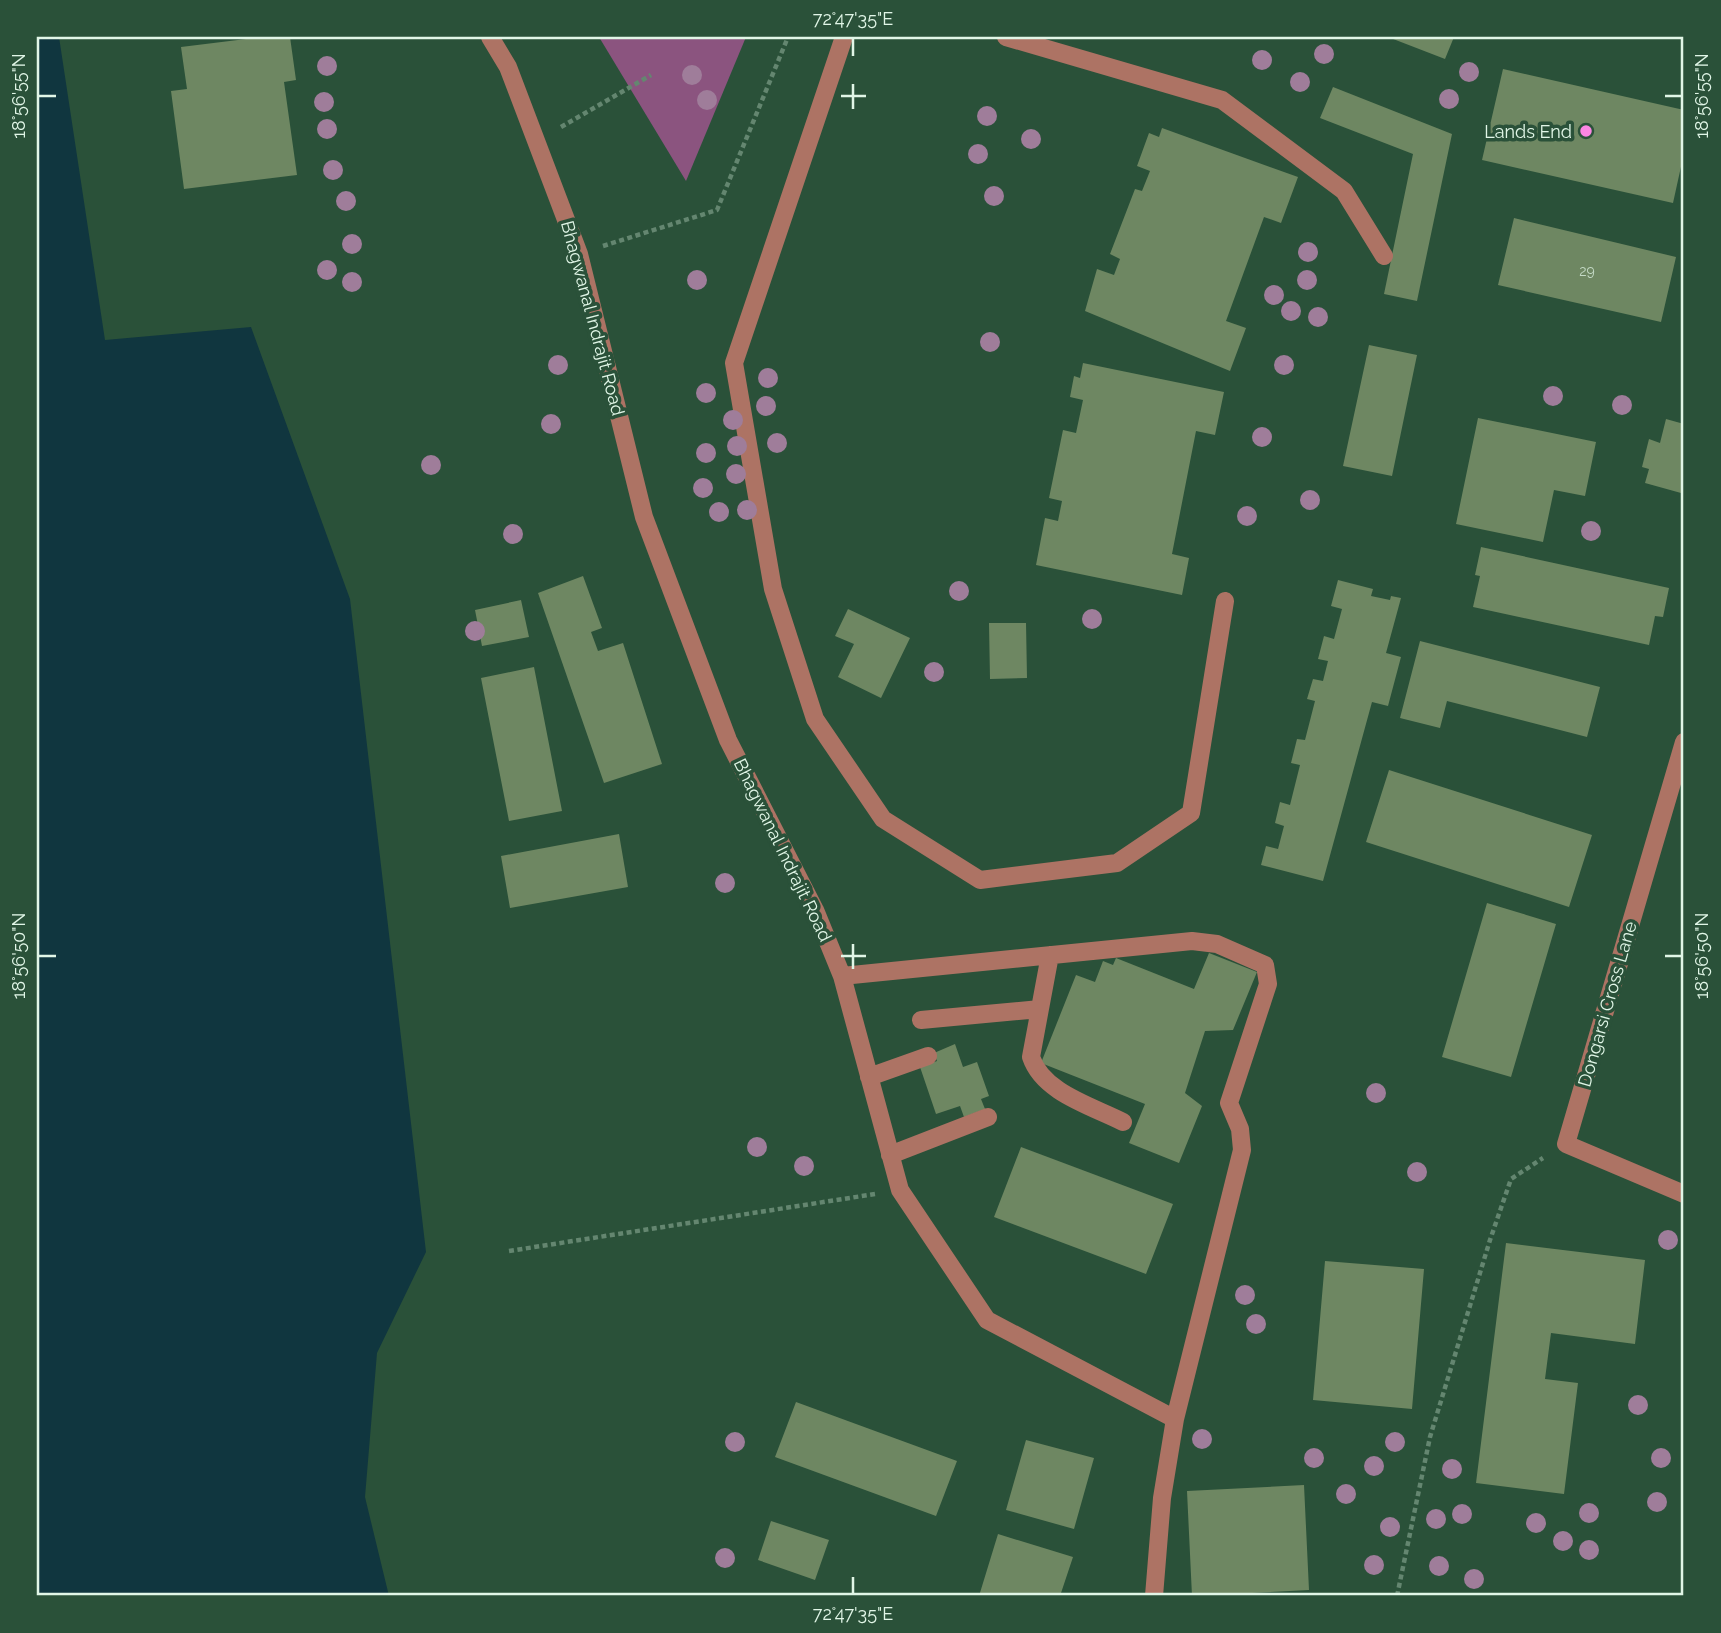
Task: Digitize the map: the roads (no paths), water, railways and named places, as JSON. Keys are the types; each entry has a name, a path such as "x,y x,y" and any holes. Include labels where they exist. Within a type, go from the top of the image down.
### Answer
{"street":[{"name":"Bhagwanal Indrajit Road","path":"490,37 508,67 538,140 579,254 644,517 728,740 815,910 842,976 900,1190 987,1320 1175,1419"},
{"path":"844,37 734,363 773,589 815,719 883,819 980,880 1117,863 1191,813 1225,601"},
{"path":"1006,37 1222,100 1344,191 1384,256"},
{"name":"Dongarsi Cross Lane","path":"1684,742 1566,1144 1684,1194"},
{"path":"842,976 1205,942 1258,960 1265,965 1268,984 1229,1103 1240,1129 1242,1150 1175,1419 1162,1498 1154,1596"},
{"path":"1050,955 1031,1058 1036,1072 1046,1083 1123,1122"},
{"path":"921,1020 1040,1009"},
{"path":"869,1077 928,1056"},
{"path":"890,1155 988,1117"}],"water":[{"path":"37,37 59,37 105,340 251,327 350,599 426,1252 377,1353 365,1497 389,1596 37,1596"}],"place":[{"name":"Lands End","path":"1586,131"}]}
